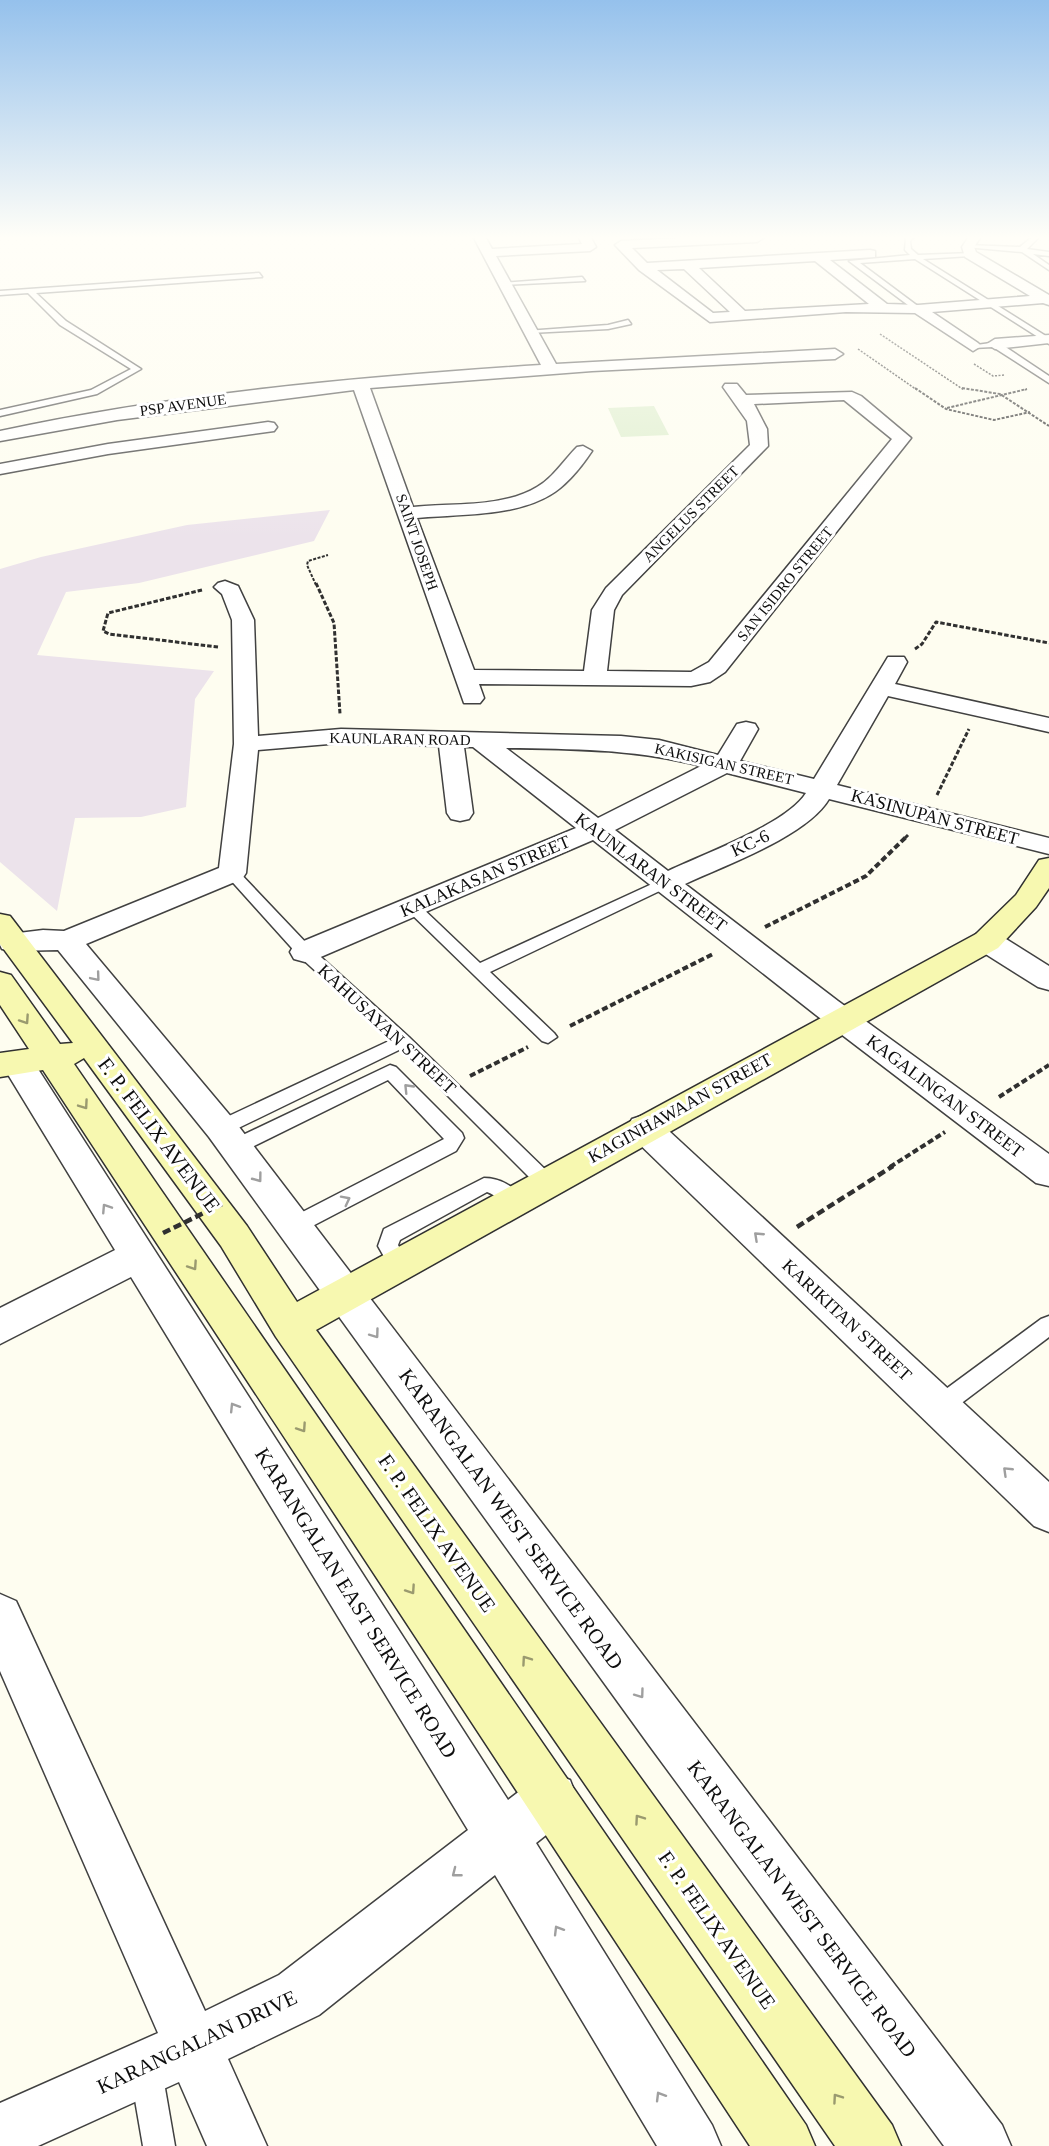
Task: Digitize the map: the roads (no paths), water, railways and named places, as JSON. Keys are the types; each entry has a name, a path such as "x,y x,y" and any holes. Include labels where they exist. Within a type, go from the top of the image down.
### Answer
{"main road":[{"name":"KAGINHAWAAN STREET","path":"290,1325 398,1263 987,941 1026,901 1049,866"},
{"name":"F. P. FELIX AVENUE","path":"7,932 234,1236 290,1325 871,2146"},
{"path":"0,982 22,1062 552,1798 785,2146"},
{"path":"22,1062 96,1050"}],"street":[{"path":"534,338 550,370"},
{"path":"961,338 973,346"},
{"path":"995,344 1048,340"},
{"name":"PSP AVENUE","path":"0,436 90,418 268,393 550,370 835,354"},
{"name":"ANGELUS STREET","path":"595,678 603,610 613,592 759,446 761,435 757,423 742,400 709,360"},
{"name":"SAINT JOSEPH","path":"360,384 465,677 476,720"},
{"name":"SAN ISIDRO STREET","path":"465,677 691,679 702,677 717,667 902,438 855,399 846,395 742,400"},
{"path":"0,469 108,449 268,427"},
{"path":"407,513 510,502 535,496 547,489 583,452"},
{"path":"7,932 67,941 232,873 246,744 246,651 243,620 231,590 225,587"},
{"path":"821,787 883,688 896,662"},
{"path":"883,688 1049,724"},
{"name":"KAUNLARAN ROAD","path":"246,744 341,736 451,740 476,720"},
{"name":"KAKISIGAN STREET","path":"476,720 659,748 821,787"},
{"name":"KAUNLARAN STREET","path":"476,720 504,757 594,830 842,1019"},
{"path":"726,763 747,729"},
{"path":"451,740 460,813"},
{"name":"KALAKASAN STREET","path":"305,952 594,830 726,763"},
{"name":"KASINUPAN STREET","path":"821,787 1049,846"},
{"name":"KC-6","path":"665,883 783,827 810,808 821,787"},
{"name":"KARANGALAN WEST SERVICE ROAD","path":"67,941 228,1138 659,1719 981,2146"},
{"path":"987,941 1049,980"},
{"name":"KAGALINGAN STREET","path":"842,1019 1049,1173"},
{"name":"KARANGALAN EAST SERVICE ROAD","path":"22,1062 150,1245 502,1837 691,2146"},
{"name":"KARIKITAN STREET","path":"644,1128 1049,1511"},
{"path":"0,1327 150,1245"},
{"path":"0,1617 169,2057 237,2146"},
{"name":"KARANGALAN DRIVE","path":"0,2133 169,2057 299,1995 552,1798"}],"lane":[{"path":"0,413 94,392 137,369 87,338"},
{"path":"973,346 995,344 1049,380"},
{"name":"KAHUSAYAN STREET","path":"232,873 305,952 403,1041 546,1182"},
{"path":"478,970 665,883"},
{"path":"412,907 548,1037"},
{"path":"228,1138 403,1041"},
{"path":"228,1138 390,1071 455,1138 450,1146 294,1226"},
{"path":"939,1407 1049,1325"},
{"path":"159,2146 169,2057"}]}
